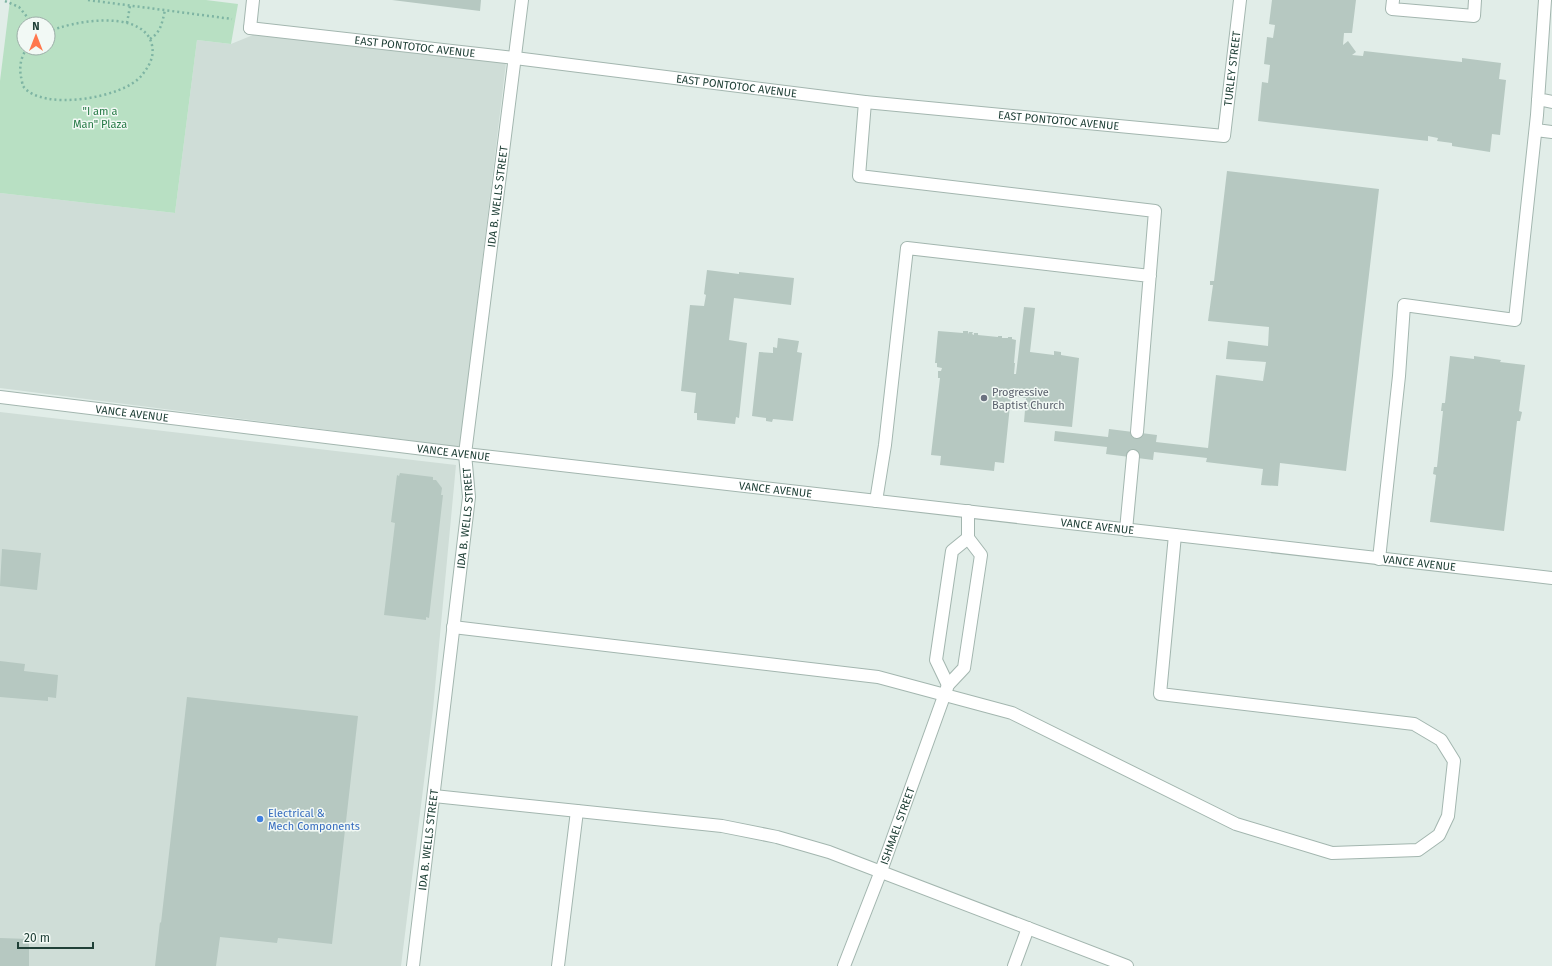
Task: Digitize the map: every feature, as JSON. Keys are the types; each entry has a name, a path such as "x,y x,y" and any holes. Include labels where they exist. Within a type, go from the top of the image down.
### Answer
{"street":[{"name":"EAST PONTOTOC AVENUE","path":"253,0 250,28 515,58 865,102 1224,136"},
{"name":"IDA B. WELLS STREET","path":"413,966 469,497 465,454 522,0"},
{"name":"TURLEY STREET","path":"1224,136 1240,0"},
{"path":"1393,0 1392,9 1474,16 1475,0"},
{"path":"1379,559 1398,384 1404,305 1515,320 1536,130 1545,0"},
{"path":"1538,99 1552,102"},
{"path":"865,102 859,176 1155,211 1137,432"},
{"path":"1536,130 1552,132"},
{"path":"876,501 885,445 907,248 1150,276"},
{"name":"VANCE AVENUE","path":"0,397 465,454 1552,578"},
{"path":"1126,530 1133,456"},
{"path":"946,689 936,660 952,551 968,538 968,512"},
{"path":"453,627 878,677 946,689 1012,713 1236,824 1332,853 1418,850 1439,835 1448,816 1454,762 1441,740 1414,724 1160,694 1175,535"},
{"name":"ISHMAEL STREET","path":"844,966 881,871 946,689 964,668 981,555 968,538"},
{"path":"434,796 722,826 777,837 829,852 881,871 1127,966"},
{"path":"558,966 577,811"},
{"path":"1014,966 1028,928"}],"path":[{"path":"88,0 235,19"},
{"path":"5,1 19,7 26,16"},
{"path":"127,23 130,6"},
{"path":"150,39 156,35 161,28 165,10"},
{"path":"22,56 20,71 23,86 36,96 70,100 108,94 129,85 140,78 148,68 153,55 153,46 147,34 139,28 127,23 98,20 73,23 56,29"}],"shaded area":[{"path":"253,35 506,63 460,447 0,388 0,193 175,213 197,40 231,44"},
{"path":"0,412 456,465 433,709 401,966 0,966"}],"green space":[{"name":"\"I am a Man\" Plaza","path":"10,0 206,0 238,4 231,44 197,40 175,213 0,193 0,81"}],"building":[{"path":"392,0 481,0 480,11"},
{"path":"1272,0 1356,0 1352,33 1344,33 1343,45 1348,41 1356,52 1352,55 1363,56 1364,51 1462,62 1462,58 1501,63 1499,79 1506,80 1500,135 1492,134 1490,152 1452,146 1452,143 1437,141 1438,138 1428,136 1428,141 1258,121 1262,82 1268,83 1270,65 1264,64 1267,37 1273,38 1275,25 1269,24"},
{"path":"1227,171 1379,189 1346,471 1280,463 1278,486 1261,485 1263,469 1206,462 1207,458 1154,452 1153,460 1106,454 1107,447 1054,441 1055,431 1108,437 1109,429 1157,435 1156,442 1208,448 1216,375 1263,381 1266,362 1226,359 1228,341 1268,346 1269,327 1208,321 1213,285 1210,285 1210,281 1214,281"},
{"path":"707,270 794,278 791,305 734,298 729,340 747,343 739,418 736,417 735,424 697,420 697,413 694,413 696,393 681,391 690,305 704,306"},
{"path":"1024,307 1035,308 1030,352 1054,355 1054,351 1061,352 1061,355 1079,358 1072,427 1024,422 1026,398 1011,396 1004,463 995,462 994,471 940,465 941,456 931,455 940,378 938,378 938,371 941,371 942,368 937,367 937,363 935,363 938,331 963,333 963,331 968,331 968,334 969,332 973,332 972,334 974,335 974,333 978,333 978,335 1002,336 1002,338 1012,337 1012,339 1016,340 1014,374 1016,374"},
{"path":"778,338 799,341 797,352 802,353 793,421 773,419 772,422 766,421 766,418 752,416 759,352 773,353 773,347 777,348"},
{"path":"1450,356 1474,359 1474,356 1501,360 1500,362 1525,365 1519,411 1522,412 1520,421 1517,421 1504,531 1430,522 1436,475 1433,474 1434,467 1437,467 1443,411 1441,411 1442,403 1445,403"},
{"path":"400,473 433,477 433,480 436,480 442,488 441,495 443,495 429,618 426,617 426,620 384,615 395,523 391,522 397,475 399,476"},
{"path":"2,549 41,553 37,590 0,586"},
{"path":"0,661 25,664 24,671 58,675 56,698 48,697 48,701 0,697"},
{"name":"Electrical & Mech Components","path":"187,697 358,716 332,944 278,938 277,943 220,937 216,966 155,966"},
{"path":"0,938 29,939 29,966 0,966"}],"place":[{"name":"Progressive Baptist Church","path":"984,398"},
{"name":"Electrical & Mech Components","path":"260,819"}]}
